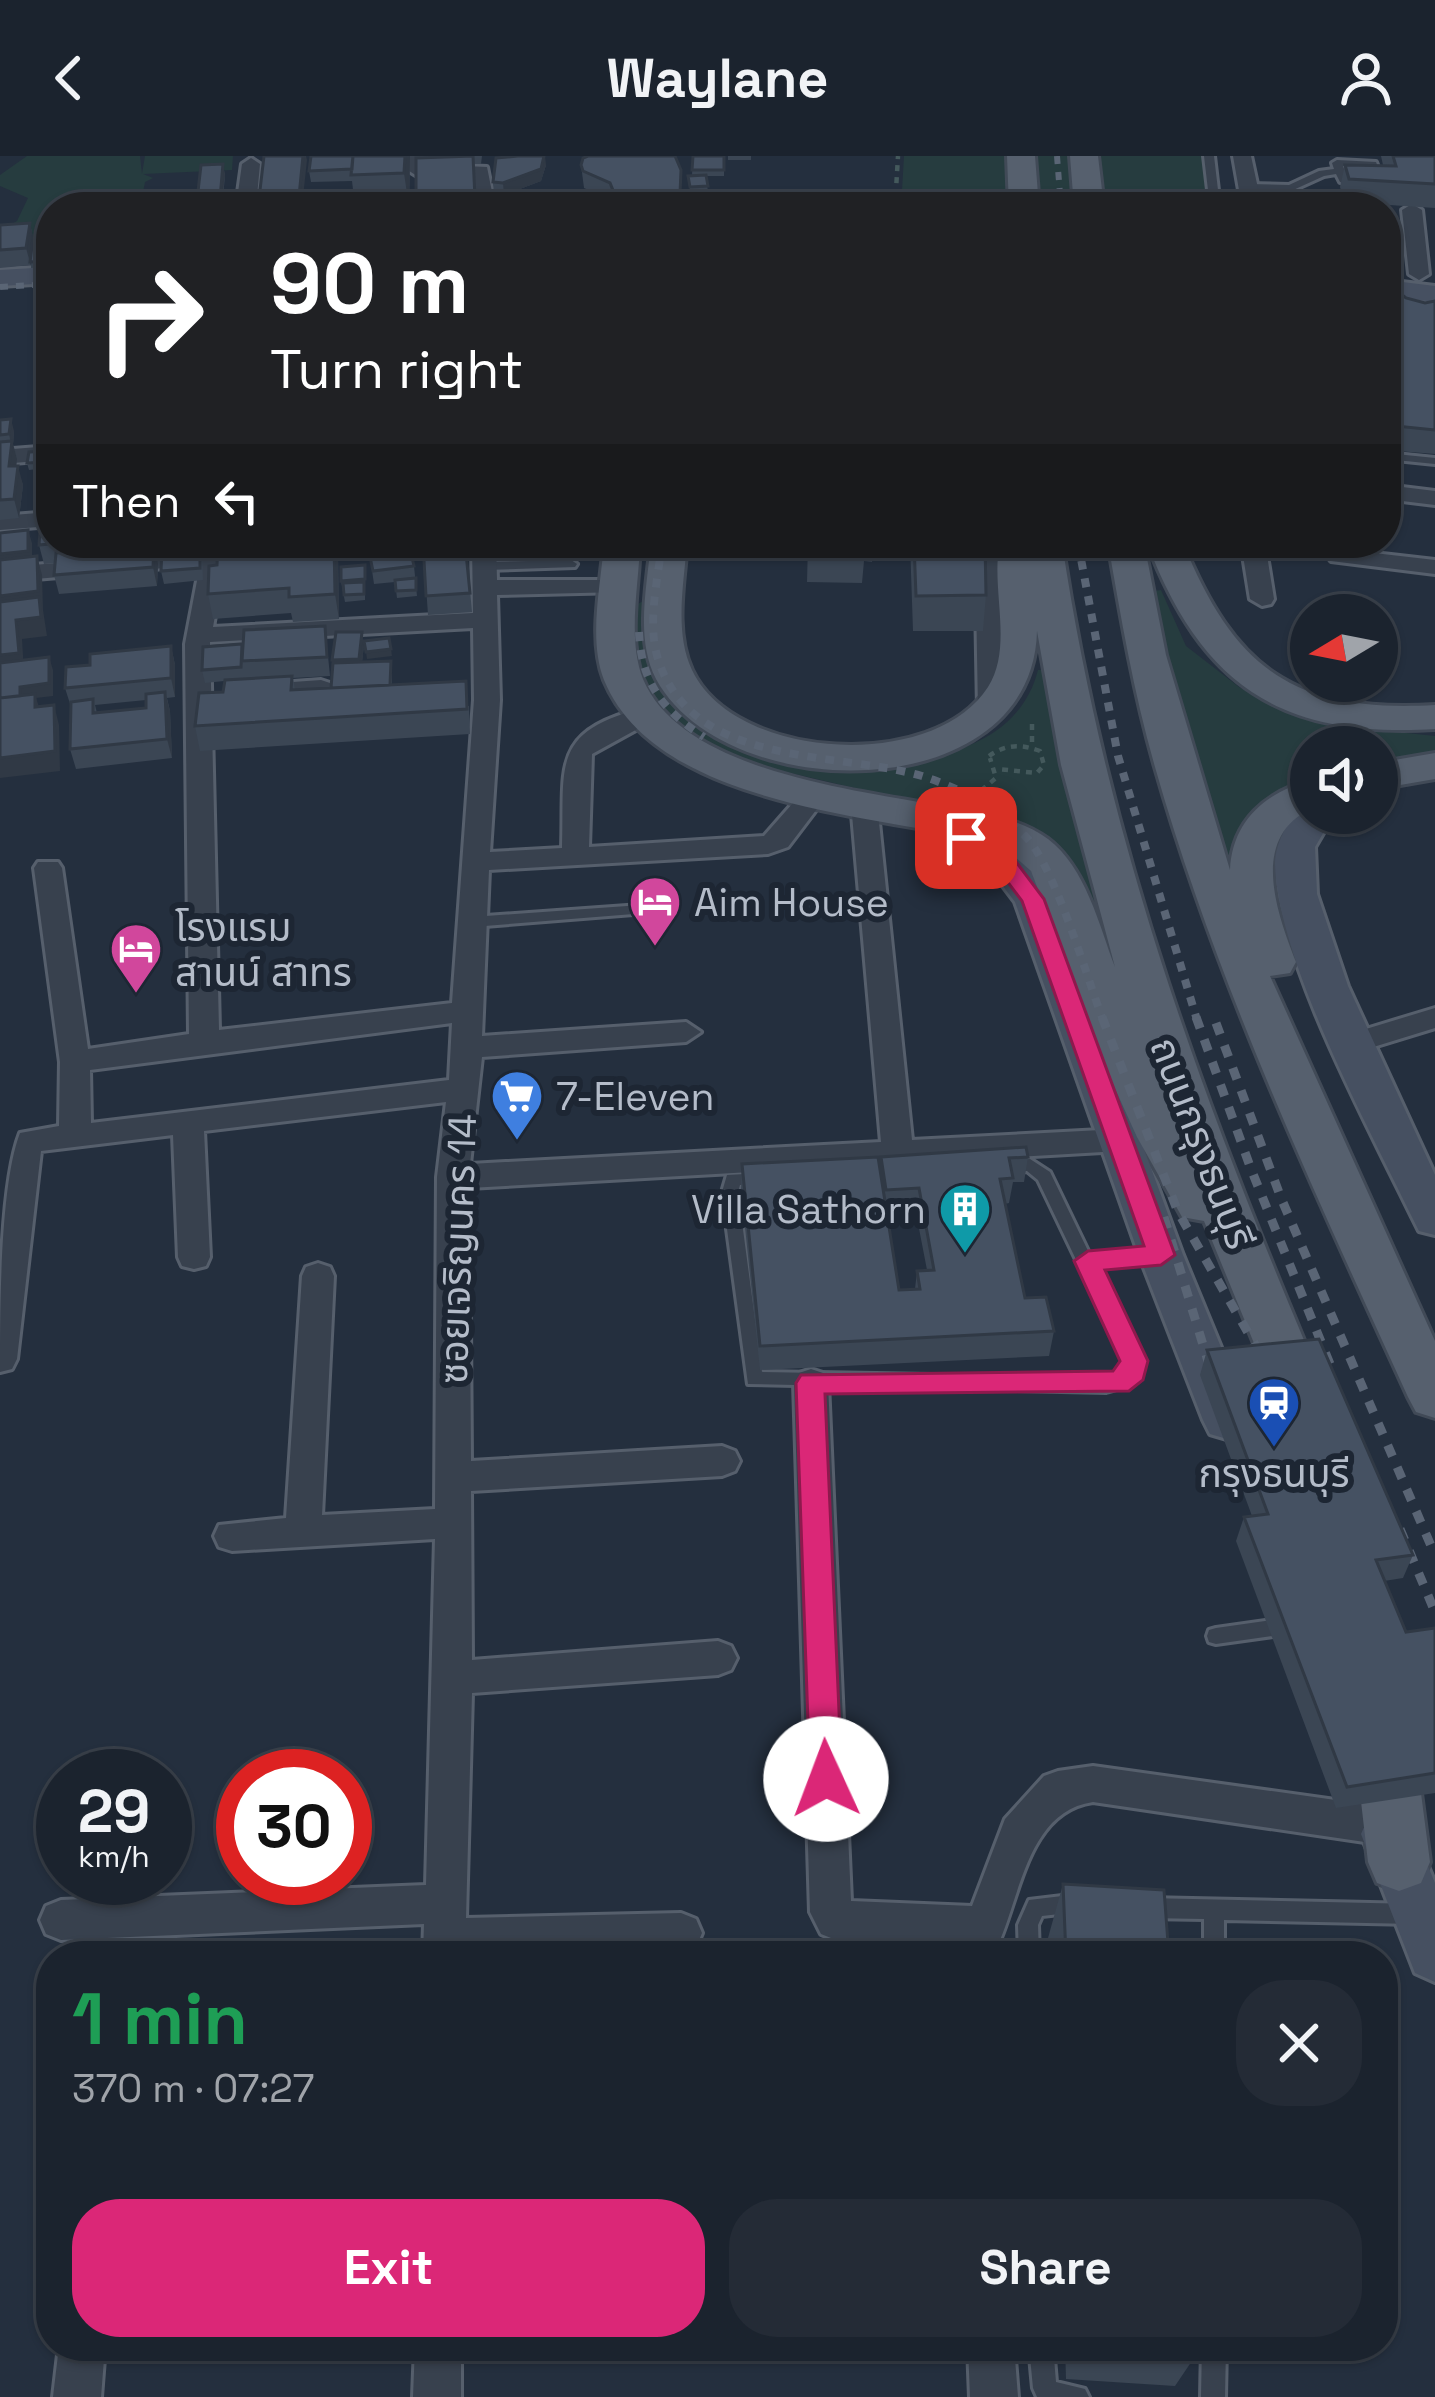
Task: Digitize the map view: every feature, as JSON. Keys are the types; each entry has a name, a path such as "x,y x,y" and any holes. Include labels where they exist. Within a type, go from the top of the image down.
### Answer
{"main road":[{"path":"1021,156 1023,192"},
{"path":"1084,156 1088,192"},
{"path":"0,278 36,276"},
{"path":"0,296 36,295"},
{"path":"622,558 622,676 643,716 685,748 720,765 816,793 945,813 1020,841 1058,878 1161,1137 1269,1321"},
{"path":"668,558 666,636 676,678 716,719 762,741 824,757 890,756 982,727 1007,690 1015,666 1016,558"},
{"name":"ถนนกรุงธนบุรี","path":"1046,558 1054,631 1104,857 1155,1017 1269,1321 1323,1449"},
{"path":"1128,558 1140,633 1194,833 1333,1178 1435,1397"},
{"path":"1171,558 1215,643 1234,664 1273,688 1364,716 1435,717"},
{"path":"621,585 666,584"},
{"path":"1398,775 1429,768"},
{"path":"1290,802 1261,823 1252,845 1257,905 1283,985 1435,1363"},
{"name":"ถนนกรุงธนบุรี","path":"945,813 1006,864 1033,899 1161,1255 1248,1471"},
{"path":"1303,834 1293,864 1297,894 1354,1043 1425,1177 1435,1219"},
{"path":"1357,1666 1410,1889"}],"street":[{"path":"414,156 412,167 417,170 480,171 483,192"},
{"path":"1242,156 1249,192"},
{"path":"248,192 252,160"},
{"path":"1412,210 1430,281"},
{"path":"0,457 36,454"},
{"path":"1401,494 1435,498"},
{"path":"0,523 36,520"},
{"path":"0,575 90,558"},
{"path":"204,1042 196,697 199,635 218,558"},
{"path":"982,727 987,558"},
{"path":"1255,558 1262,598"},
{"path":"1356,558 1435,567"},
{"path":"199,635 484,591 621,585"},
{"path":"342,643 484,591"},
{"name":"ซอยเจริญนคร 14","path":"445,1933 453,1678 453,1177 468,1047 475,862 470,701 484,591"},
{"path":"196,697 331,702"},
{"path":"575,856 578,753 588,742 643,716"},
{"path":"475,862 768,845 778,841 816,793"},
{"path":"864,802 898,1152"},
{"path":"48,868 75,1061 75,1134"},
{"path":"75,1061 466,1011"},
{"path":"1354,1043 1384,1040 1406,1024 1435,1018"},
{"path":"468,1047 686,1032"},
{"path":"0,1359 23,1153 31,1141 463,1089"},
{"path":"188,1121 194,1257"},
{"path":"453,1177 731,1170 898,1152 1120,1140"},
{"path":"303,1532 318,1276"},
{"path":"811,1383 831,1912 836,1920 985,1926 1018,1832 1058,1789 1093,1784 1410,1889"},
{"path":"453,1477 722,1461"},
{"path":"232,1536 453,1523"},
{"path":"453,1678 718,1658"},
{"path":"61,1920 445,1933 681,1933"},
{"path":"77,2397 81,2361"},
{"path":"437,2397 438,2361"},
{"path":"992,2361 994,2397"}],"lane":[{"path":"1209,156 1214,192"},
{"path":"1273,192 1340,171"},
{"path":"1401,457 1435,460"},
{"path":"484,591 572,564"},
{"path":"472,922 641,910"},
{"path":"1030,1165 1044,1176 1088,1261 1134,1361 1133,1372 1125,1380 1106,1385 763,1382 753,1377 731,1170 1030,1165"},
{"path":"1088,1261 1161,1255"},
{"path":"1216,1636 1357,1666"},
{"path":"1122,1906 1214,1913 1410,1889"},
{"path":"1029,1941 1028,1924 1036,1906 1053,1902 1099,1905"},
{"path":"1214,1913 1214,1941"},
{"path":"1042,2361 1049,2393 1077,2397"},
{"path":"1213,2397 1214,2361"}],"path":[{"path":"896,192 898,156"},
{"path":"1032,748 1033,724"},
{"path":"945,813 996,778 982,727"},
{"path":"989,756 1002,746 1032,748 1040,752 1044,765 1037,773 997,769"}],"green space":[{"path":"27,156 140,156 142,174 145,156 233,156 232,170 143,174 153,178 145,182 143,192 36,192 36,246 0,244 0,231 17,221 28,198 0,186 0,175"},
{"path":"904,156 1212,156 1218,192 902,192"},
{"path":"1161,590 1186,646 1239,687 1280,708 1341,726 1290,726 1290,809 1231,867 1220,864 1147,592"},
{"path":"647,599 717,724 905,763 948,753 987,736 1019,710 1038,670 1046,670 1133,1005 1021,827 727,758 663,717 631,671 634,606"},
{"path":"1398,732 1435,736 1435,753 1398,763"}],"building":[{"path":"264,156 303,156 299,192 260,192"},
{"path":"311,156 353,156 352,169 309,171"},
{"path":"353,156 405,156 404,173 351,175"},
{"path":"473,156 475,192 416,192 416,158"},
{"path":"544,156 541,169 493,182 496,158"},
{"path":"675,156 681,170 680,192 614,192 610,183 583,171 583,158"},
{"path":"693,156 724,156 724,170 692,170"},
{"path":"1393,156 1435,156 1435,184 1349,179 1345,165 1396,166"},
{"path":"223,164 221,192 198,192 201,165"},
{"path":"706,175 708,186 690,187 688,176"},
{"path":"30,223 26,248 0,250 0,225"},
{"path":"33,238 36,262 30,262"},
{"path":"1401,294 1425,303 1435,301 1435,430 1401,427"},
{"path":"11,419 9,434 0,435 0,420"},
{"path":"12,441 9,466 18,466 14,499 0,500 0,442"},
{"path":"28,530 28,551 0,554 0,533"},
{"path":"36,556 38,591 0,596 0,560"},
{"path":"56,558 153,558 153,567 54,575"},
{"path":"162,558 200,558 200,568 161,571"},
{"path":"217,558 334,558 335,594 289,597 289,588 208,594 209,566 217,565"},
{"path":"370,558 412,558 414,566 373,571"},
{"path":"424,558 466,558 470,593 426,596"},
{"path":"915,558 985,558 986,595 916,596"},
{"path":"365,565 365,579 341,581 341,567"},
{"path":"416,578 416,590 396,591 395,580"},
{"path":"364,582 364,594 344,595 343,583"},
{"path":"39,597 41,617 16,620 19,653 0,655 0,602"},
{"path":"325,626 327,657 242,661 244,630"},
{"path":"336,632 362,632 359,659 332,660"},
{"path":"389,638 391,649 366,652 364,641"},
{"path":"242,644 241,667 202,670 203,647"},
{"path":"171,646 171,678 65,688 66,667 90,665 90,654"},
{"path":"49,657 49,683 20,687 20,696 0,698 0,663"},
{"path":"391,661 390,685 331,688 333,663"},
{"path":"292,676 291,690 466,681 467,709 195,726 199,693 223,692 225,680"},
{"path":"165,692 167,739 70,749 71,702 93,699 93,713 146,708 146,694"},
{"path":"35,694 35,707 54,705 55,751 0,758 0,698"},
{"path":"1026,1147 1028,1157 1009,1158 1013,1178 1000,1179 1025,1298 1046,1297 1054,1331 760,1346 742,1164 878,1157 899,1290 920,1289 917,1271 934,1270 919,1188 886,1190 881,1157"},
{"path":"1319,1339 1413,1555 1376,1560 1406,1632 1435,1628 1435,1773 1347,1787 1244,1517 1268,1514 1207,1350"},
{"path":"1063,1884 1164,1890 1168,1941 1065,1941"}],"railway":[{"path":"1057,156 1060,192"},
{"path":"0,287 36,285"},
{"path":"660,558 653,633 659,662 677,696 703,721 735,738 810,757 922,776 1002,816 1025,836 1047,871 1103,1020"},
{"path":"1081,558 1118,756 1197,1019"},
{"path":"639,632 644,666 657,694 704,737"},
{"path":"1102,1017 1178,1212 1268,1367"},
{"path":"1197,1019 1332,1369"},
{"path":"1216,1023 1281,1198 1435,1555"},
{"path":"1164,1217 1211,1371"},
{"path":"1400,1529 1435,1612"}],"place":[{"name":"Aim House","path":"655,948"},
{"name":"โรงแรม สานน์ สาทร","path":"136,995"},
{"name":"7-Eleven","path":"517,1142"},
{"name":"Villa Sathorn","path":"965,1255"},
{"name":"กรุงธนบุรี","path":"1274,1449"}],"route":[{"path":"826,1779 811,1383 1119,1383 1133,1372 1134,1361 1088,1261 1161,1255 1033,899 1006,864 966,838"}]}
